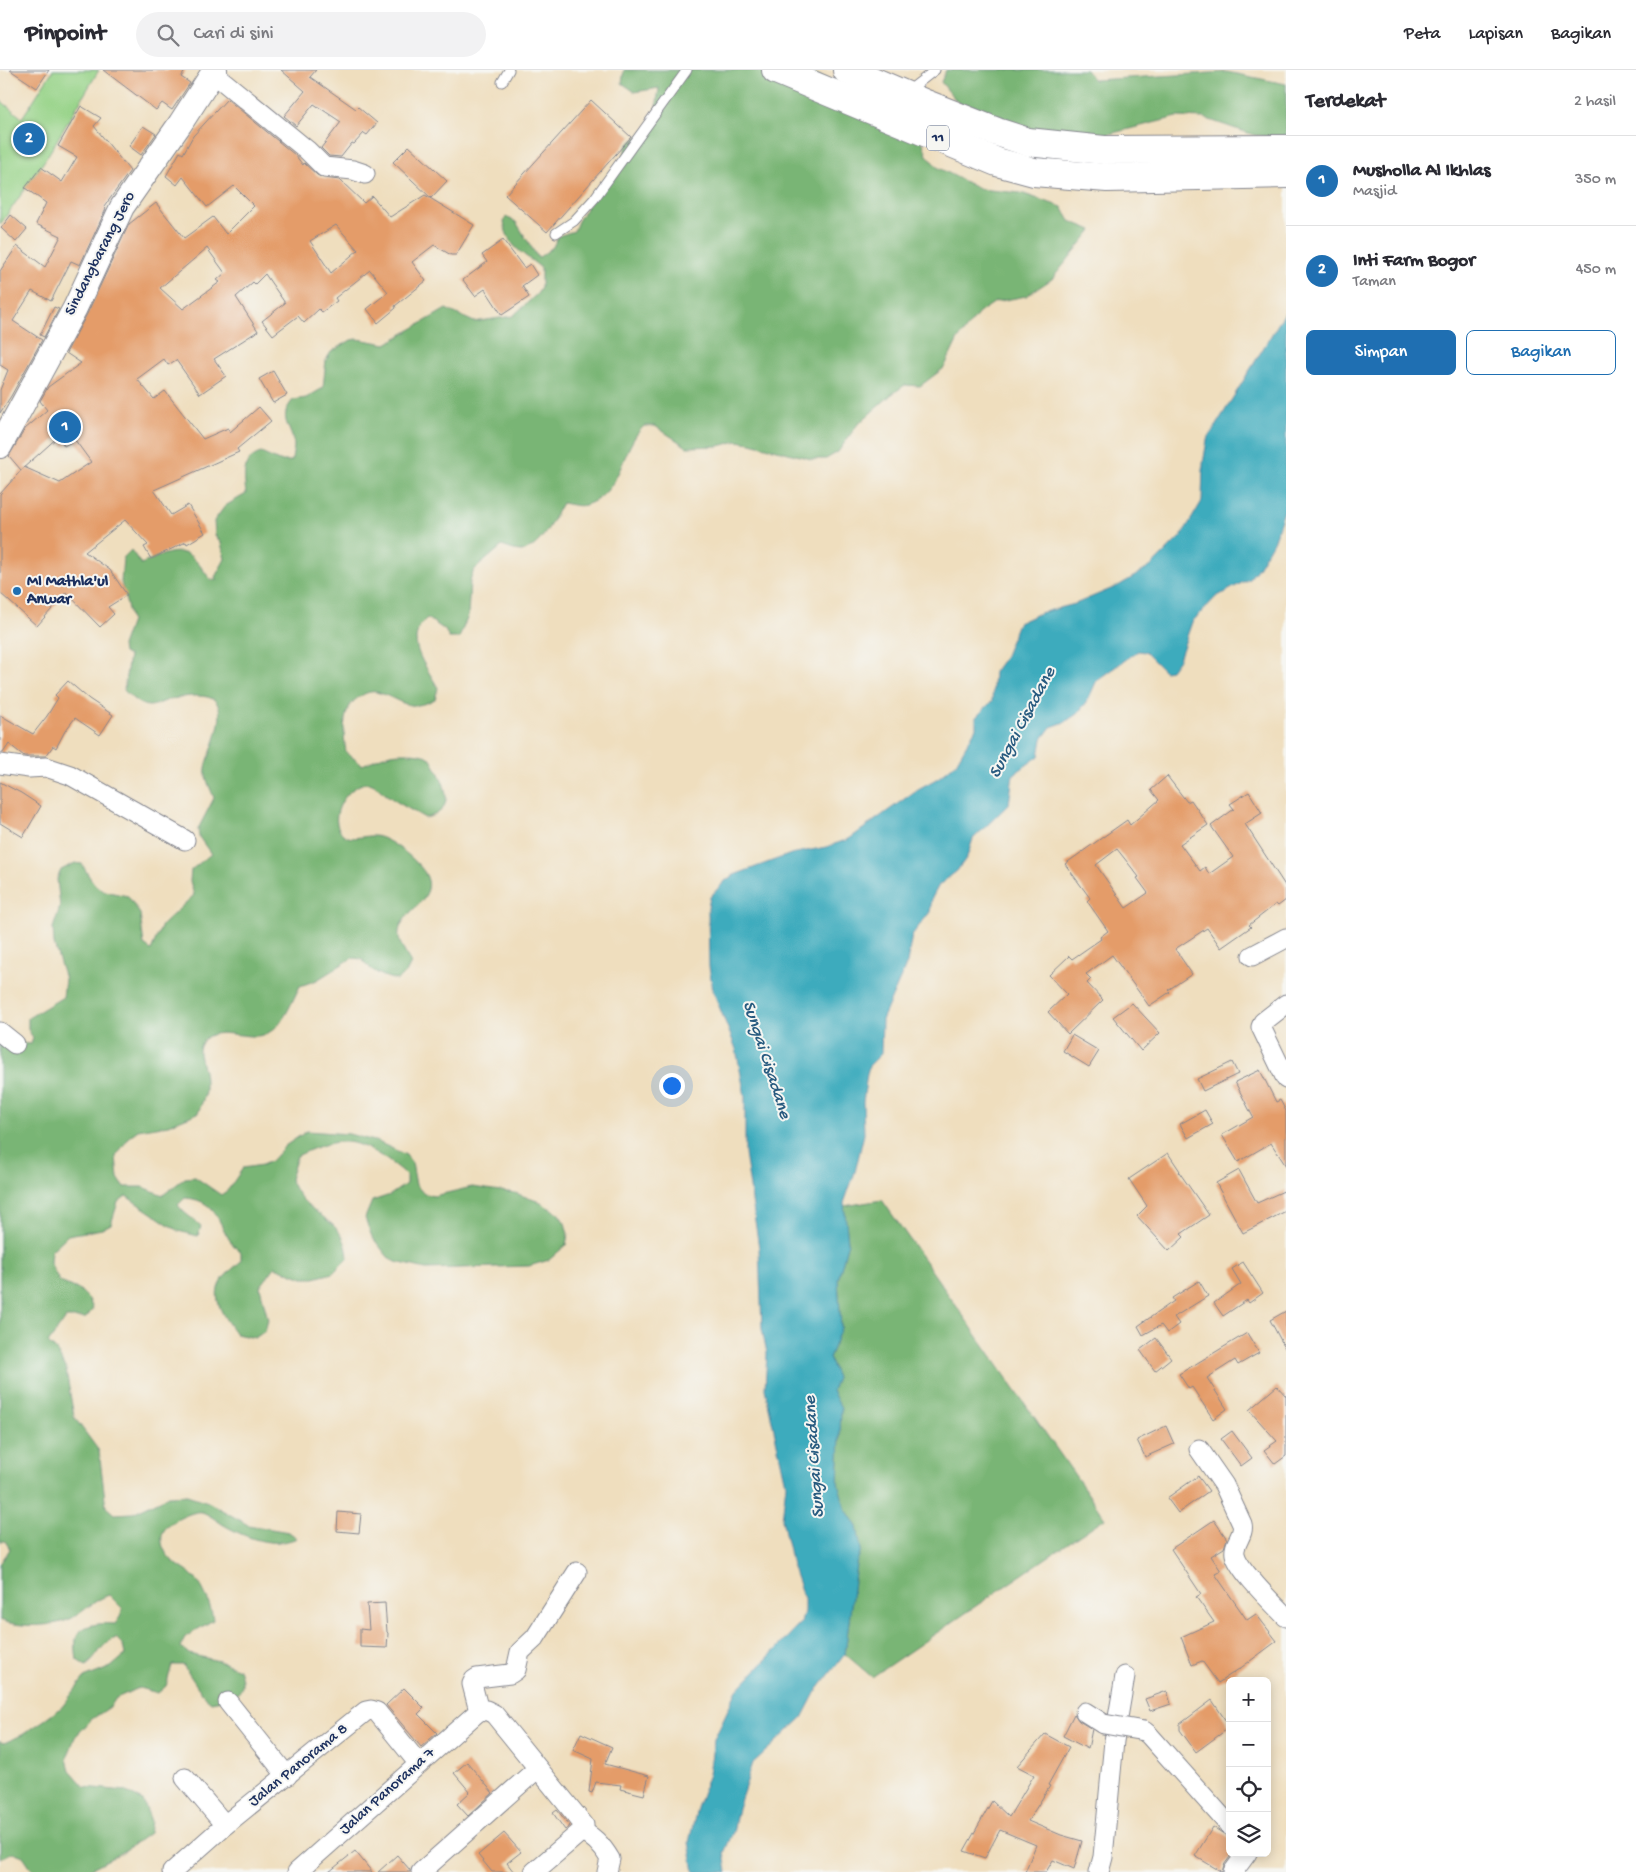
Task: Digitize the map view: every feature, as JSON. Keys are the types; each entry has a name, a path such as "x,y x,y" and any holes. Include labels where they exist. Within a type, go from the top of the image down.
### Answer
{"highway":[{"name":"11","path":"776,70 998,162 1034,172 1108,178 1286,174"},
{"name":"11","path":"846,70 997,132 1028,142 1104,150 1286,148"}],"street":[{"path":"214,72 324,167 347,169 365,174"},
{"name":"Sindangbarang Jero","path":"0,446 74,308 122,207 214,72"},
{"path":"0,764 55,769 70,775 185,840"},
{"path":"1252,956 1286,938"},
{"path":"1286,1004 1263,1022 1261,1027 1286,1079"},
{"path":"0,1032 15,1044"},
{"path":"1199,1449 1224,1485 1242,1524 1243,1529 1235,1555 1250,1579 1286,1617"},
{"path":"534,1872 581,1831 584,1823 537,1769 494,1714 486,1710 479,1711 472,1684 478,1678 510,1674 516,1670 520,1652 535,1638 576,1572"},
{"path":"1099,1872 1104,1857 1114,1741 1125,1676"},
{"path":"228,1702 287,1776"},
{"name":"Jalan Panorama 8","path":"172,1872 225,1825 366,1711 377,1712 419,1764"},
{"name":"Jalan Panorama 7","path":"297,1872 479,1711"},
{"path":"1085,1712 1104,1724 1144,1732 1149,1735 1226,1822"},
{"path":"421,1872 537,1769"},
{"path":"185,1778 225,1825"},
{"path":"581,1831 590,1835 604,1849 610,1859 607,1872"},
{"path":"1233,1872 1244,1857"}],"lane":[{"path":"502,82 509,70"},
{"path":"556,233 574,221 594,199 687,70"},
{"path":"904,95 935,70"}],"green space":[{"path":"53,70 99,70 45,160 0,225 0,100 22,118"},
{"path":"624,70 807,70 917,125 927,155 937,167 979,189 1021,193 1062,207 1070,221 1092,230 1052,279 1026,296 995,302 979,313 958,339 944,368 920,386 905,385 892,394 857,425 838,452 826,459 811,459 737,441 719,446 687,447 655,426 644,426 636,435 620,470 607,491 583,506 562,503 546,532 535,545 521,551 502,546 474,570 470,580 468,616 459,638 449,638 445,630 427,618 420,626 416,635 416,644 423,662 438,688 435,699 417,705 410,705 376,692 368,692 354,700 350,706 344,729 346,752 362,765 396,753 426,755 437,770 446,792 446,799 441,811 425,818 394,800 374,785 365,783 356,787 344,798 338,810 337,824 339,830 344,835 354,838 374,836 387,840 409,856 425,873 428,890 419,904 402,923 399,931 404,952 411,963 406,973 397,980 377,973 362,959 352,958 317,980 300,986 283,1019 268,1033 260,1036 251,1036 221,1033 205,1038 199,1049 205,1075 205,1090 198,1113 168,1125 138,1130 130,1136 116,1156 118,1178 124,1187 143,1187 163,1195 185,1178 195,1177 221,1195 228,1190 243,1168 262,1165 271,1161 285,1146 307,1131 349,1134 378,1142 406,1155 412,1163 416,1185 424,1194 434,1196 472,1187 515,1193 537,1201 558,1213 565,1223 568,1234 566,1245 549,1260 529,1266 426,1269 396,1262 388,1257 372,1237 365,1218 372,1201 390,1195 406,1184 406,1175 386,1159 361,1145 339,1142 321,1146 297,1156 290,1179 302,1199 338,1230 343,1237 348,1258 333,1273 314,1278 303,1278 275,1267 260,1287 268,1320 265,1331 255,1338 236,1334 220,1308 217,1294 218,1287 224,1277 241,1261 241,1252 233,1245 214,1211 198,1200 185,1198 178,1205 201,1226 198,1236 178,1231 126,1196 118,1202 111,1224 102,1229 68,1235 51,1251 50,1262 60,1282 80,1290 89,1299 93,1309 86,1318 66,1318 48,1343 56,1350 66,1370 74,1417 99,1451 106,1507 114,1514 133,1513 168,1496 187,1495 208,1502 248,1525 289,1532 297,1538 278,1542 258,1540 231,1529 202,1512 182,1517 167,1526 163,1533 163,1547 174,1562 191,1574 198,1582 207,1598 213,1620 185,1637 181,1647 189,1654 219,1661 239,1669 242,1685 237,1694 232,1697 211,1702 203,1695 183,1665 172,1665 166,1686 158,1693 139,1688 116,1698 110,1707 92,1719 75,1737 67,1759 70,1770 85,1787 125,1791 143,1801 151,1821 149,1833 123,1852 92,1868 90,1872 34,1872 23,1856 13,1852 0,1859 0,1741 4,1743 22,1735 46,1719 62,1707 84,1678 111,1667 125,1655 123,1645 116,1638 106,1643 86,1666 77,1660 76,1639 82,1630 92,1625 115,1624 120,1617 123,1609 109,1595 65,1621 46,1625 26,1625 0,1620 0,1564 10,1549 5,1541 0,1541 0,1037 8,1042 31,1044 33,1038 28,1029 28,1018 63,997 65,979 54,944 53,928 60,907 57,879 61,870 75,863 82,864 91,880 99,888 128,896 140,914 144,945 151,950 162,925 194,895 190,881 191,870 211,854 199,837 198,829 214,798 206,772 219,722 220,713 218,705 213,699 208,697 190,696 146,706 135,701 124,690 129,656 123,653 122,646 131,621 121,582 123,558 131,550 141,564 167,554 181,552 193,558 211,580 217,580 215,577 225,559 221,543 215,535 214,521 225,506 246,494 245,469 250,460 255,456 261,453 279,461 292,461 294,445 286,422 286,412 293,400 306,398 323,388 326,360 331,352 351,340 358,339 386,344 446,309 474,322 513,316 537,294 541,288 541,268 516,248 505,229 504,220 506,217 516,222 538,258 553,247 558,236 574,231 578,221 604,180 619,172 627,145 654,124 659,88 635,92 622,83"},
{"path":"946,70 1086,70 1094,80 1227,72 1286,84 1286,138 1254,135 1204,118 1177,117 1105,135 1054,139 958,103 941,82"},
{"path":"882,1200 1105,1518 872,1677 845,1654 856,1564 861,1550 857,1527 845,1508 838,1483 841,1408 832,1391 837,1378 829,1358 841,1328 838,1280 848,1242 844,1206"}],"water":[{"name":"Sungai Cisadane","path":"1286,311 1286,506 1273,542 1258,568 1249,579 1216,597 1192,622 1179,659 1171,670 1164,671 1145,652 1138,651 1097,680 1087,702 1077,714 1065,722 1051,727 1042,739 1039,756 1013,775 1009,804 973,839 967,857 957,871 939,885 932,898 930,912 912,935 907,963 882,1020 881,1054 869,1066 867,1074 863,1102 864,1134 855,1172 844,1203 848,1242 838,1280 841,1328 829,1358 837,1378 832,1391 841,1408 838,1483 845,1508 857,1527 861,1550 856,1564 845,1654 815,1693 802,1718 753,1763 738,1808 733,1832 724,1853 727,1872 694,1872 689,1842 697,1808 709,1774 714,1739 737,1690 801,1623 804,1611 804,1599 792,1565 782,1519 786,1484 765,1389 767,1353 762,1329 759,1248 745,1153 745,1096 736,1049 713,991 709,967 708,908 710,897 725,881 734,875 791,854 826,847 849,839 918,789 938,778 956,763 976,728 976,717 992,701 994,672 1004,658 1018,623 1040,613 1075,604 1118,586 1150,567 1182,535 1202,501 1203,464 1207,440"}],"building":[{"path":"10,70 49,70 37,88"},
{"path":"103,70 186,70 181,77 190,83 172,110 162,103 156,110"},
{"path":"281,70 316,70 310,77 356,109 358,107 377,123 367,135 364,133 354,144 352,143 341,157 329,156 321,148 341,122 314,104 296,126 284,116 305,91"},
{"path":"227,99 295,155 303,165 304,163 323,178 340,180 364,203 372,196 390,217 425,195 474,225 456,255 451,255 434,245 412,262 426,281 395,306 396,308 378,323 367,309 388,292 370,270 335,298 337,301 322,312 319,309 304,323 298,316 273,335 262,321 285,303 265,274 255,284 253,282 236,297 258,331 214,359 226,376 200,394 176,360 168,365 164,359 137,379 154,399 165,391 203,439 228,428 230,432 259,407 271,421 237,449 239,452 154,490 171,515 188,505 205,533 187,544 186,542 151,559 144,547 148,545 125,520 85,552 110,570 127,595 108,607 114,614 100,627 66,592 60,602 37,626 0,593 0,494 23,469 21,470 9,456 25,429 47,410 40,401 48,387 81,363 66,353 87,314 129,224 156,203 184,238 213,217 226,234 254,206 234,186 207,207 183,177 177,185 166,176 180,152 183,154 193,136","holes":["336,225 358,250 331,273 310,241","207,248 225,273 217,280 220,282 183,309 160,288","59,436 64,446 75,440 91,462 60,483 24,467"]},
{"path":"591,100 631,137 547,232 505,195"},
{"path":"81,106 101,118 94,126 130,171 104,207 106,209 80,265 71,261 51,301 32,291 13,321 42,340 0,413 0,390 8,370 0,365 0,271 17,246 45,267 61,236 36,224 46,203 25,188 41,167 62,182 77,157 58,146"},
{"path":"143,126 156,134 141,155 129,146"},
{"path":"409,146 447,181 431,198 393,162"},
{"path":"11,215 27,229 16,242 1,228"},
{"path":"503,240 524,268 530,264 537,275 522,286 529,297 502,315 485,289 475,296 463,280 487,262 482,255"},
{"path":"54,307 59,309 44,337 40,335"},
{"path":"273,371 287,395 273,403 259,379"},
{"path":"68,681 89,699 113,715 100,735 75,718 56,748 53,746 46,756 24,756 9,744 3,753 0,753 0,715 33,734 58,698 55,695"},
{"path":"1167,776 1187,802 1191,800 1208,825 1180,844 1200,871 1205,867 1209,874 1233,857 1211,826 1234,809 1230,804 1249,792 1262,813 1245,824 1286,887 1286,900 1278,906 1276,904 1249,925 1251,927 1221,948 1207,928 1175,949 1192,974 1149,1006 1112,955 1086,974 1091,979 1087,983 1103,1000 1068,1034 1048,1012 1067,994 1049,975 1069,956 1072,959 1101,939 1100,937 1108,931 1087,901 1090,898 1065,864 1127,820 1130,825 1159,800 1151,790","holes":["1117,849 1139,877 1137,878 1148,893 1126,908 1096,865"]},
{"path":"0,782 41,806 23,837 0,823"},
{"path":"1132,1003 1160,1033 1141,1051 1113,1017"},
{"path":"1072,1035 1099,1051 1089,1067 1063,1051"},
{"path":"1232,1062 1238,1074 1203,1091 1197,1079"},
{"path":"1260,1070 1276,1102 1280,1100 1286,1111 1286,1166 1271,1143 1238,1162 1222,1135 1253,1117 1235,1082"},
{"path":"1205,1110 1213,1124 1188,1138 1180,1124"},
{"path":"1168,1153 1209,1215 1181,1234 1184,1237 1169,1251 1137,1216 1147,1206 1129,1179"},
{"path":"1239,1170 1257,1203 1286,1190 1286,1211 1243,1233 1216,1183"},
{"path":"1243,1262 1263,1293 1249,1303 1247,1300 1223,1316 1214,1303 1241,1284 1232,1269"},
{"path":"1199,1281 1208,1296 1174,1317 1179,1324 1167,1333 1161,1325 1143,1335 1138,1326 1174,1301 1172,1298"},
{"path":"1286,1311 1286,1350 1270,1320"},
{"path":"1247,1333 1259,1353 1238,1365 1235,1360 1207,1378 1227,1409 1213,1419 1192,1387 1189,1389 1179,1374"},
{"path":"1156,1338 1171,1358 1155,1371 1140,1350"},
{"path":"1277,1386 1286,1396 1286,1456 1275,1464 1264,1450 1277,1441 1249,1410"},
{"path":"1166,1426 1174,1444 1145,1457 1137,1440"},
{"path":"1232,1431 1252,1458 1241,1466 1221,1439"},
{"path":"1198,1476 1209,1491 1178,1513 1167,1498"},
{"path":"338,1512 361,1514 359,1533 337,1531"},
{"path":"1214,1520 1227,1539 1224,1548 1211,1556 1221,1571 1215,1574 1247,1620 1256,1614 1277,1641 1218,1683 1202,1661 1192,1665 1181,1637 1214,1622 1196,1597 1201,1594 1171,1549"},
{"path":"385,1603 388,1633 387,1648 360,1647 360,1629 369,1630 367,1604"},
{"path":"404,1688 424,1708 418,1714 437,1733 421,1747 386,1705"},
{"path":"1167,1691 1171,1704 1150,1711 1145,1699"},
{"path":"1212,1700 1226,1721 1226,1730 1196,1752 1180,1730 1180,1724"},
{"path":"1074,1714 1079,1721 1092,1729 1088,1749 1063,1736"},
{"path":"581,1733 612,1747 605,1764 649,1776 644,1795 620,1789 621,1785 596,1782 592,1793 589,1792 593,1759 573,1750"},
{"path":"1045,1734 1069,1747 1048,1785 1050,1786 1028,1821 1061,1835 1082,1841 1074,1869 1053,1860 1046,1872 1025,1872 1036,1845 1000,1830 985,1858 964,1851 992,1801 1009,1817 1034,1775 1017,1766"},
{"path":"467,1762 493,1793 468,1816 457,1804 470,1792 454,1773"},
{"path":"557,1810 570,1826 565,1830 553,1813"},
{"path":"1213,1827 1226,1835 1226,1857 1230,1857 1224,1865 1222,1872 1195,1856"},
{"path":"504,1833 521,1852 507,1863 514,1872 492,1872 478,1855"},
{"path":"355,1851 372,1872 329,1872"},
{"path":"397,1855 410,1872 378,1872"}],"place":[{"name":"Inti Farm Bogor","path":"29,139"},
{"name":"Musholla Al Ikhlas","path":"65,427"},
{"name":"MI Mathla'ul Anwar","path":"17,591"}]}
